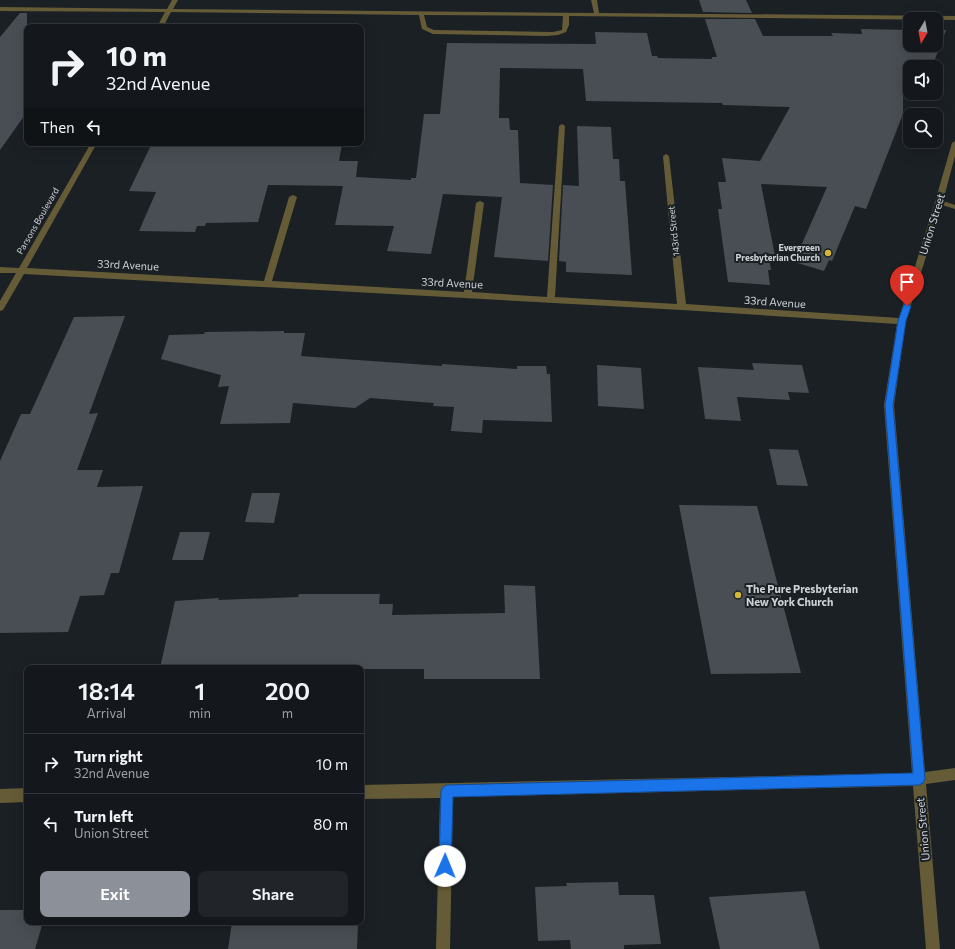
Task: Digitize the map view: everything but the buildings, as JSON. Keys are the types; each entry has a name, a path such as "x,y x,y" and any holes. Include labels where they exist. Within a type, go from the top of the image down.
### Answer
{"street":[{"path":"162,24 175,0"},
{"path":"594,0 597,14"},
{"path":"0,9 955,18"},
{"path":"421,13 424,28 433,32 547,34 564,32 567,27 566,14"},
{"path":"551,299 562,126"},
{"name":"Union Street","path":"933,949 889,405 902,321 939,202 955,143"},
{"name":"Parsons Boulevard","path":"0,308 92,146"},
{"name":"143rd Street","path":"666,156 682,306"},
{"path":"267,284 293,197"},
{"path":"939,202 955,207"},
{"path":"468,295 480,203"},
{"name":"33rd Avenue","path":"0,270 682,306 902,321"},
{"path":"364,792 919,779 955,774"},
{"path":"443,949 447,791"},
{"path":"0,796 24,795"}],"place":[{"name":"Evergreen Presbyterian Church","path":"828,253"},
{"name":"The Pure Presbyterian New York Church","path":"738,595"}],"route":[{"path":"445,866 447,791 919,779 889,405 902,321 907,306"}]}
